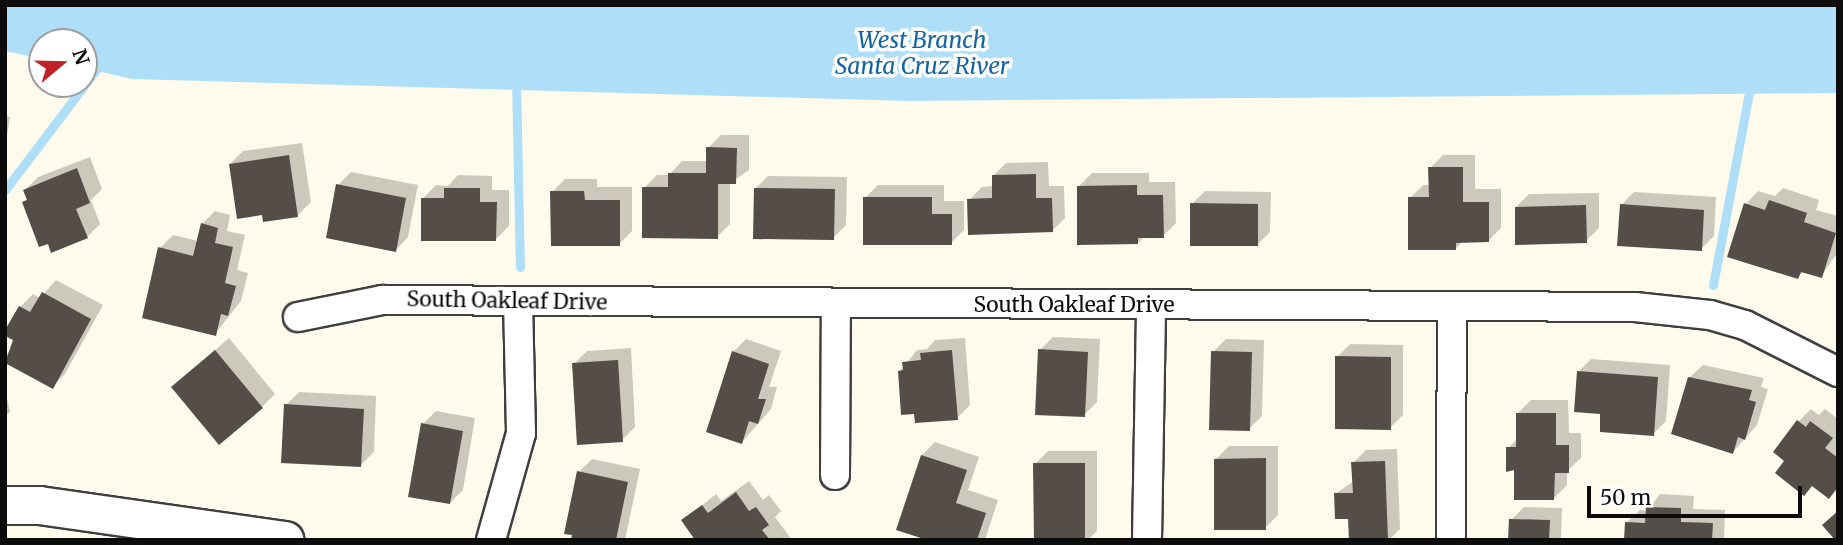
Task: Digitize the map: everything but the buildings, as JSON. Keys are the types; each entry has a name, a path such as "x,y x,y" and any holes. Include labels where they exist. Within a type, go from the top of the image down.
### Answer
{"street":[{"name":"South Oakleaf Drive","path":"298,317 382,300 1635,307 1710,315 1781,340 1838,372"},
{"path":"491,540 521,433 518,302"},
{"path":"835,475 836,304"},
{"path":"1147,540 1151,306"},
{"path":"1451,540 1452,306"},
{"path":"5,505 39,505 285,540"}],"water":[{"name":"West Branch Santa Cruz River","path":"5,5 1838,5 1838,93 909,101 132,79 98,71 98,28 28,28 28,56 5,51"}],"waterway":[{"path":"5,190 101,63"},
{"path":"516,80 520,267"},
{"path":"1713,285 1750,88"}]}
